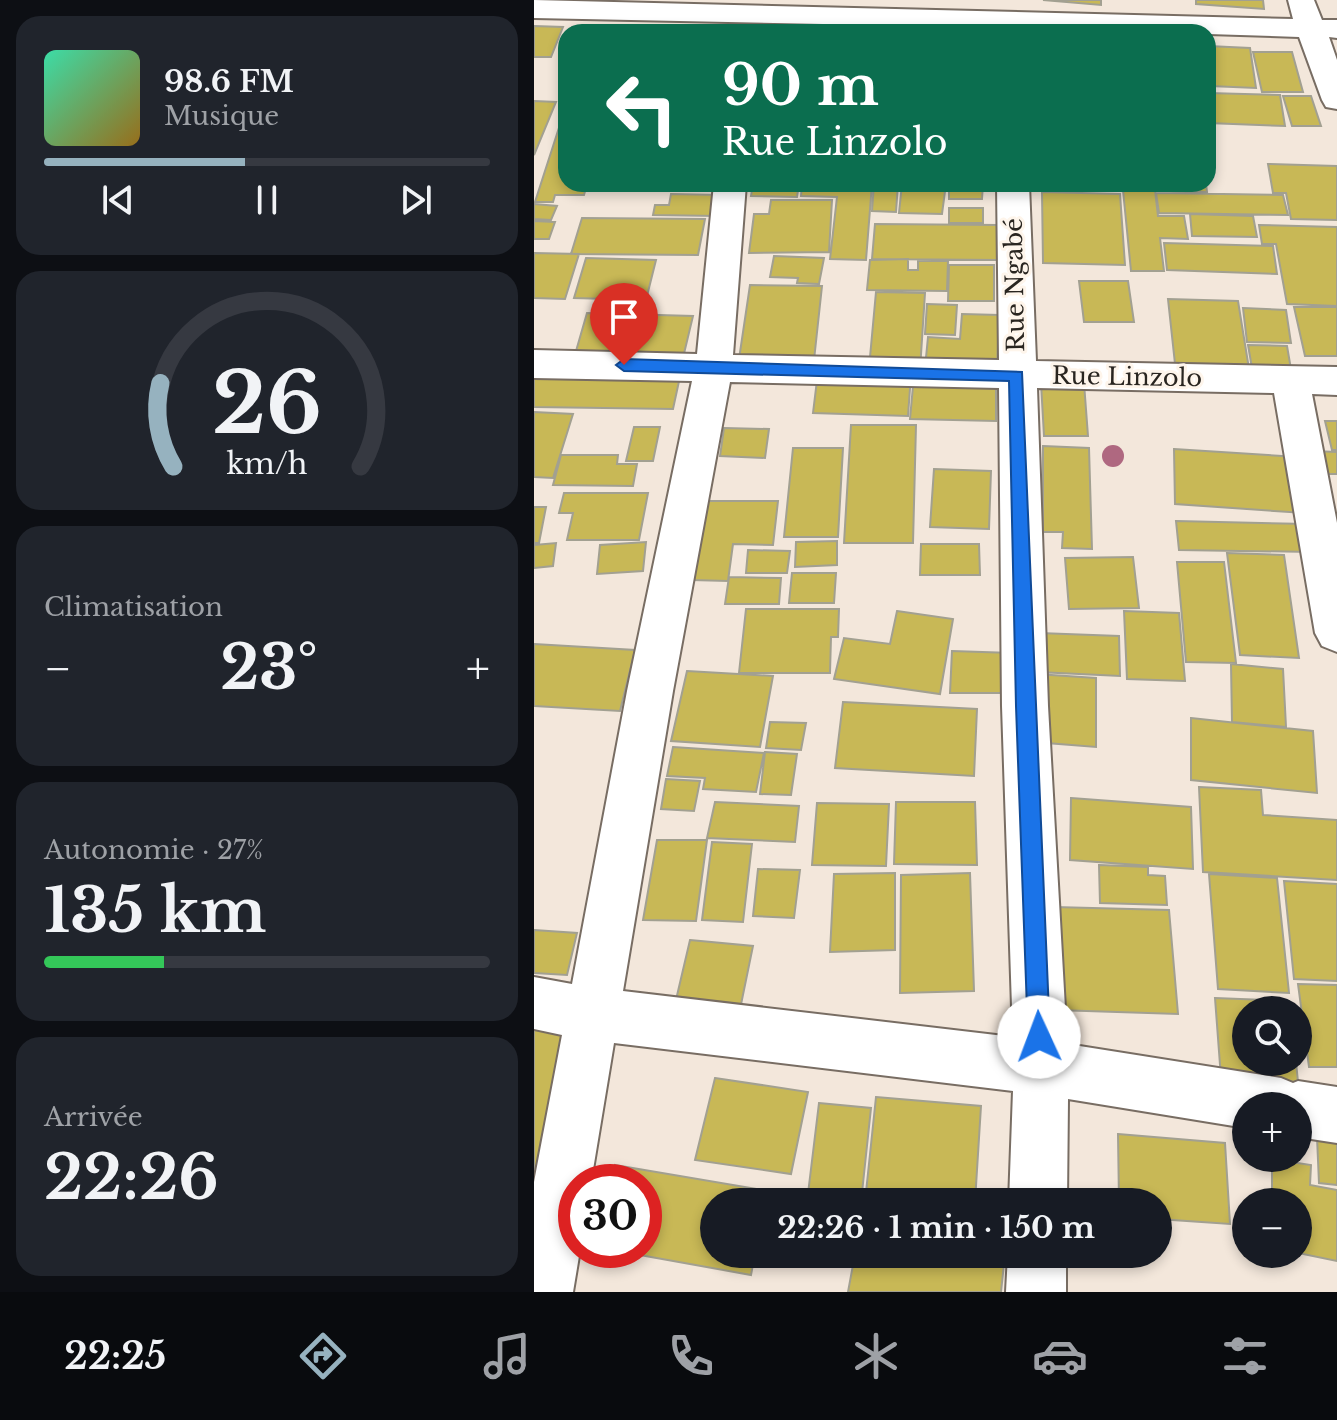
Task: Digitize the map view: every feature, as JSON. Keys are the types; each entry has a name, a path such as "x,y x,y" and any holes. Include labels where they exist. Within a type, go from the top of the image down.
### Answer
{"street":[{"path":"534,9 753,15 1316,19 1337,100"},
{"path":"543,1292 650,691 714,366 729,192"},
{"name":"Rue Ngabé","path":"1013,192 1024,690 1041,1067 1038,1188"},
{"name":"Rue Linzolo","path":"534,364 1337,381"},
{"path":"1290,380 1337,633"},
{"path":"534,1003 593,1014 1041,1067 1232,1098"},
{"path":"1312,1111 1337,1115"},
{"path":"1036,1292 1037,1268"}],"building":[{"path":"1043,0 1101,0 1101,5"},
{"path":"1196,0 1263,0 1264,9 1196,4"},
{"path":"534,26 558,27 558,40 551,57 534,57"},
{"path":"1216,46 1250,48 1256,88 1216,86"},
{"path":"1253,52 1292,52 1303,92 1262,92"},
{"path":"1216,93 1280,95 1285,126 1216,123"},
{"path":"1283,96 1311,96 1321,126 1292,126"},
{"path":"534,101 556,102 534,155"},
{"path":"558,131 558,192 585,192 584,195 555,195 553,202 535,202"},
{"path":"1268,164 1337,166 1337,220 1291,219 1286,193 1273,193"},
{"path":"752,192 798,192 797,197 751,196"},
{"path":"801,192 871,192 866,260 830,259 837,197 801,196"},
{"path":"873,192 897,192 896,212 872,211"},
{"path":"901,192 945,192 942,214 899,213"},
{"path":"949,192 982,192 982,199 949,199"},
{"path":"1042,192 1120,194 1125,265 1043,263"},
{"path":"1123,192 1155,192 1158,216 1184,216 1188,239 1160,238 1164,271 1131,271"},
{"path":"1156,193 1283,195 1288,215 1159,213"},
{"path":"671,194 721,195 717,216 653,215 655,205 669,205"},
{"path":"771,200 832,200 829,252 749,253 754,214 769,214"},
{"path":"534,204 557,206 551,220 534,219"},
{"path":"949,208 983,208 983,223 949,223"},
{"path":"1190,214 1253,216 1257,237 1192,236"},
{"path":"582,218 705,219 698,255 571,254"},
{"path":"534,221 555,222 549,239 534,239"},
{"path":"875,224 998,225 999,260 872,259"},
{"path":"1259,225 1337,227 1337,306 1287,304 1276,244 1262,244"},
{"path":"1164,243 1273,246 1277,274 1167,270"},
{"path":"534,253 579,254 565,299 534,298"},
{"path":"774,256 824,258 819,284 797,283 798,278 770,277"},
{"path":"586,258 656,260 646,300 574,298"},
{"path":"908,259 908,270 918,270 918,261 948,261 947,291 867,290 870,260"},
{"path":"949,265 994,265 994,301 948,301"},
{"path":"1079,281 1128,281 1134,322 1084,322"},
{"path":"750,285 822,286 814,360 739,359"},
{"path":"876,292 925,293 920,370 869,368"},
{"path":"1168,299 1238,301 1250,375 1176,373"},
{"path":"927,304 957,305 955,335 925,334"},
{"path":"1294,307 1337,307 1337,356 1305,356"},
{"path":"1243,308 1286,310 1291,343 1247,342"},
{"path":"587,313 693,316 682,362 574,358"},
{"path":"962,314 999,315 997,371 925,368 928,337 960,339"},
{"path":"1248,345 1287,346 1292,375 1253,374"},
{"path":"534,370 681,372 673,409 534,407"},
{"path":"818,372 911,375 908,416 813,413"},
{"path":"914,375 996,377 996,421 910,419"},
{"path":"1041,383 1084,383 1088,436 1044,436"},
{"path":"534,412 573,414 553,478 534,477"},
{"path":"1325,421 1337,421 1337,450 1332,450"},
{"path":"851,425 916,425 913,543 844,543"},
{"path":"634,427 660,427 653,461 626,461"},
{"path":"724,428 769,429 765,458 720,456"},
{"path":"1043,446 1089,448 1092,549 1062,548 1063,532 1043,532"},
{"path":"793,448 843,448 838,537 784,537"},
{"path":"1174,449 1298,457 1304,513 1175,504"},
{"path":"1313,451 1337,452 1337,474 1318,474"},
{"path":"561,455 618,455 617,464 637,464 633,486 553,485"},
{"path":"934,469 991,471 989,529 930,527"},
{"path":"564,493 648,493 639,540 567,540 573,513 559,513"},
{"path":"704,501 778,501 773,545 733,544 728,581 692,580"},
{"path":"534,507 546,507 539,543 534,543"},
{"path":"1176,521 1308,524 1313,552 1179,550"},
{"path":"837,541 837,565 795,567 796,542"},
{"path":"646,542 643,571 597,574 600,545"},
{"path":"556,543 553,566 534,568 534,545"},
{"path":"921,544 979,544 980,575 920,575"},
{"path":"748,550 790,551 787,573 746,573"},
{"path":"1227,553 1284,555 1299,658 1240,655"},
{"path":"1133,557 1139,608 1069,609 1065,558"},
{"path":"1177,562 1224,562 1236,663 1186,662"},
{"path":"792,573 836,573 834,603 789,603"},
{"path":"729,577 781,578 779,604 725,604"},
{"path":"746,609 839,609 838,637 831,637 830,673 739,673"},
{"path":"897,611 953,619 940,694 834,679 844,638 890,644"},
{"path":"1124,611 1179,613 1185,681 1127,679"},
{"path":"1039,633 1119,636 1120,676 1038,672"},
{"path":"534,644 635,650 620,711 534,706"},
{"path":"952,651 1012,653 1013,693 950,693"},
{"path":"1231,664 1283,669 1286,727 1232,722"},
{"path":"687,671 773,676 760,747 671,741"},
{"path":"1036,674 1096,678 1096,747 1034,742"},
{"path":"843,702 977,709 974,776 835,768"},
{"path":"1191,718 1313,731 1317,793 1191,780"},
{"path":"770,722 806,723 801,750 766,748"},
{"path":"673,747 764,753 756,792 703,789 705,778 667,776"},
{"path":"765,752 797,754 791,795 760,794"},
{"path":"666,779 700,781 694,811 661,809"},
{"path":"1199,787 1261,790 1263,815 1337,820 1337,880 1203,872"},
{"path":"1071,798 1191,807 1193,869 1070,860"},
{"path":"715,802 799,806 795,842 707,838"},
{"path":"896,802 975,802 977,865 894,864"},
{"path":"817,803 889,804 886,866 812,865"},
{"path":"657,840 707,840 696,921 643,920"},
{"path":"712,842 752,844 743,922 702,920"},
{"path":"1099,865 1148,867 1148,875 1165,876 1167,905 1100,903"},
{"path":"758,869 800,870 794,918 753,916"},
{"path":"895,873 895,950 830,952 834,874"},
{"path":"970,873 974,991 900,993 901,875"},
{"path":"1209,874 1277,878 1289,993 1218,989"},
{"path":"1284,881 1337,884 1337,981 1294,979"},
{"path":"1054,907 1169,910 1178,1014 1056,1010"},
{"path":"534,930 577,933 567,975 534,973"},
{"path":"690,940 753,946 737,1024 672,1017"},
{"path":"1298,984 1337,985 1337,1067 1312,1067 1312,996 1300,996"},
{"path":"1215,998 1232,999 1232,1076 1297,1076 1298,1082 1221,1078"},
{"path":"534,1019 578,1019 534,1200"},
{"path":"715,1078 808,1092 791,1174 695,1160"},
{"path":"876,1097 981,1106 976,1188 866,1188"},
{"path":"819,1103 871,1108 862,1188 809,1188"},
{"path":"1118,1134 1225,1143 1230,1224 1172,1220 1172,1188 1119,1188"},
{"path":"1317,1137 1337,1140 1337,1185 1319,1183"},
{"path":"1272,1172 1311,1172 1310,1185 1337,1190 1337,1261 1312,1256 1312,1188 1272,1188"},
{"path":"662,1173 750,1188 700,1188 700,1266 662,1259"},
{"path":"712,1268 752,1268 751,1275"},
{"path":"852,1268 1004,1268 1001,1292 848,1292"}],"route":[{"path":"624,365 1016,376 1025,706 1039,1037"}]}
